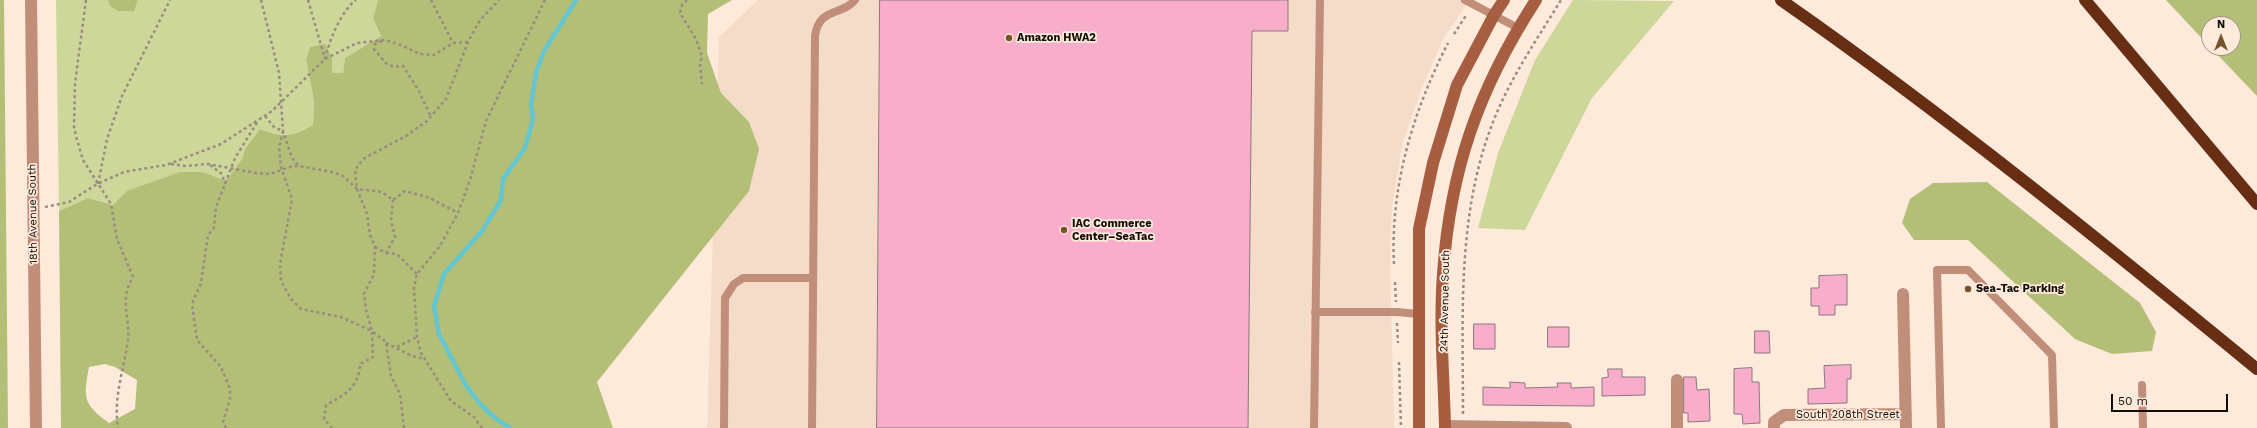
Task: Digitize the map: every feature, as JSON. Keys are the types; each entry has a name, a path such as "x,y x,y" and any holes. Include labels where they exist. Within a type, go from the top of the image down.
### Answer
{"highway":[{"path":"1781,0 1840,41 2059,206 2257,369"},
{"path":"2085,0 2257,204"}],"street":[{"name":"18th Avenue South","path":"31,0 36,428"},
{"path":"1419,428 1419,229 1433,163 1457,85 1494,15 1504,0"},
{"name":"24th Avenue South","path":"1445,427 1443,275 1448,218 1462,152 1489,80 1518,28 1536,0"},
{"path":"1903,294 1906,428"},
{"path":"1677,380 1677,428"},
{"name":"South 208th Street","path":"1774,428 1774,422 1784,415 1906,414"},
{"path":"1445,427 1566,428"}],"lane":[{"path":"812,428 815,36 816,28 822,19 855,0"},
{"path":"1314,428 1320,0"},
{"path":"1465,0 1518,28"},
{"path":"1941,428 1937,270 1968,270 2052,355 2054,428"},
{"path":"724,428 725,298 734,284 743,278 813,278"},
{"path":"1315,312 1397,312 1418,314"},
{"path":"2142,384 2143,428"}],"path":[{"path":"86,0 75,83 74,126 83,160 111,204 118,239 133,277 128,286 124,299 128,338 117,398 118,428"},
{"path":"98,184 107,139 122,96 170,0"},
{"path":"261,0 279,73 282,97 280,104 283,132 289,153 299,166"},
{"path":"308,0 325,59"},
{"path":"325,59 328,48 343,13 356,0"},
{"path":"431,0 453,43"},
{"path":"332,428 324,419 326,405 355,386 360,375 360,364 373,357 372,331 364,294 374,274 375,246 370,235 367,214 357,189 355,170 363,159 406,136 431,117 446,99 468,42 480,20 499,0"},
{"path":"482,428 474,417 451,401 421,353 417,337 414,288 418,274 440,246 458,213 470,180 486,121 545,0"},
{"path":"687,0 682,5 680,13 696,39 702,56 700,65 702,84"},
{"path":"1463,418 1463,271 1466,230 1471,199 1483,151 1498,111 1521,64 1561,0"},
{"path":"1454,34 1473,4"},
{"path":"33,208 69,202 98,184 124,172 170,164 222,144 265,116 280,104 325,59 357,43 385,40 401,45 420,54 434,55 453,43 468,42"},
{"path":"385,40 375,44 374,49 383,62 391,67 403,66 419,91 431,117"},
{"path":"1394,264 1395,214 1408,146 1433,73 1448,43"},
{"path":"265,116 274,127 283,132"},
{"path":"226,428 223,422 230,399 230,390 221,367 197,340 192,304 201,283 208,235 214,228 216,207 230,168 258,120"},
{"path":"283,132 280,148 282,170 292,199 280,264 281,281 291,299 301,310 341,317 372,331 396,348 412,356 425,359"},
{"path":"170,164 185,166 208,164 270,174 299,166 332,172 343,176 357,189 382,192 393,200"},
{"path":"208,164 222,174 225,184"},
{"path":"386,253 395,237 391,220 393,200 405,191 430,198 458,213"},
{"path":"375,246 386,253 397,254 418,274"},
{"path":"396,348 417,337"},
{"path":"386,342 392,376 400,394 404,428"},
{"path":"1399,362 1401,428"}],"shaded area":[{"path":"758,0 1470,0 1444,37 1422,88 1403,142 1392,206 1390,257 1394,428 707,428 719,37"}],"green space":[{"path":"0,0 4,0 8,428 0,428"},
{"path":"56,0 108,0 109,5 133,11 138,0 378,0 373,18 381,36 345,58 343,73 332,73 332,57 306,60 314,101 313,125 299,132 282,135 260,129 245,149 242,159 226,182 203,172 158,181 138,188 113,205 88,198 59,211"},
{"path":"108,0 138,0 134,11 118,11 109,5"},
{"path":"378,0 732,0 708,14 707,53 721,93 749,122 759,149 749,191 597,382 613,428 61,428 59,211 88,198 113,205 127,191 180,172 203,172 226,181 242,159 245,149 260,129 275,134 287,135 299,132 313,125 314,101 306,60 310,47 325,44 332,57 332,73 343,73 345,58 381,36 373,18","holes":["105,364 115,367 137,380 135,409 109,423 94,411 90,405 87,400 86,386 89,367"]},
{"path":"1573,0 1674,1 1592,98 1525,230 1478,228 1498,153 1535,60"},
{"path":"2166,0 2257,0 2257,96 2219,56 2241,56 2241,16 2201,16 2201,37"},
{"path":"1987,182 2140,303 2156,332 2152,351 2112,354 2075,339 1968,240 1914,240 1902,223 1910,199 1933,183"}],"building":[{"name":"IAC Commerce Center–SeaTac","path":"880,0 1288,0 1288,31 1252,31 1248,428 877,428"},
{"path":"1847,275 1847,305 1835,305 1835,315 1819,315 1819,306 1811,306 1811,288 1819,288 1819,276"},
{"path":"1474,324 1495,324 1495,349 1474,349"},
{"path":"1548,327 1569,327 1569,347 1548,347"},
{"path":"1755,331 1769,331 1770,353 1755,353"},
{"path":"1851,365 1851,379 1847,379 1847,403 1808,404 1808,389 1825,388 1824,366"},
{"path":"1752,368 1752,382 1759,382 1760,423 1743,424 1742,414 1734,414 1734,369"},
{"path":"1608,369 1622,369 1622,377 1645,377 1645,395 1602,396 1602,378 1608,377"},
{"path":"1684,377 1696,377 1697,390 1709,389 1710,421 1688,422 1688,413 1684,413"},
{"path":"1510,382 1525,383 1525,388 1558,387 1557,383 1571,383 1571,388 1594,387 1594,406 1483,405 1483,387 1510,388"}],"waterway":[{"path":"510,428 495,418 480,404 465,384 439,334 434,306 444,274 482,231 501,200 503,179 525,148 533,119 531,105 536,73 544,51 576,0"}],"place":[{"name":"Amazon HWA2","path":"1009,38"},
{"name":"IAC Commerce Center–SeaTac","path":"1064,230"},
{"name":"Sea-Tac Parking","path":"1968,289"}]}
